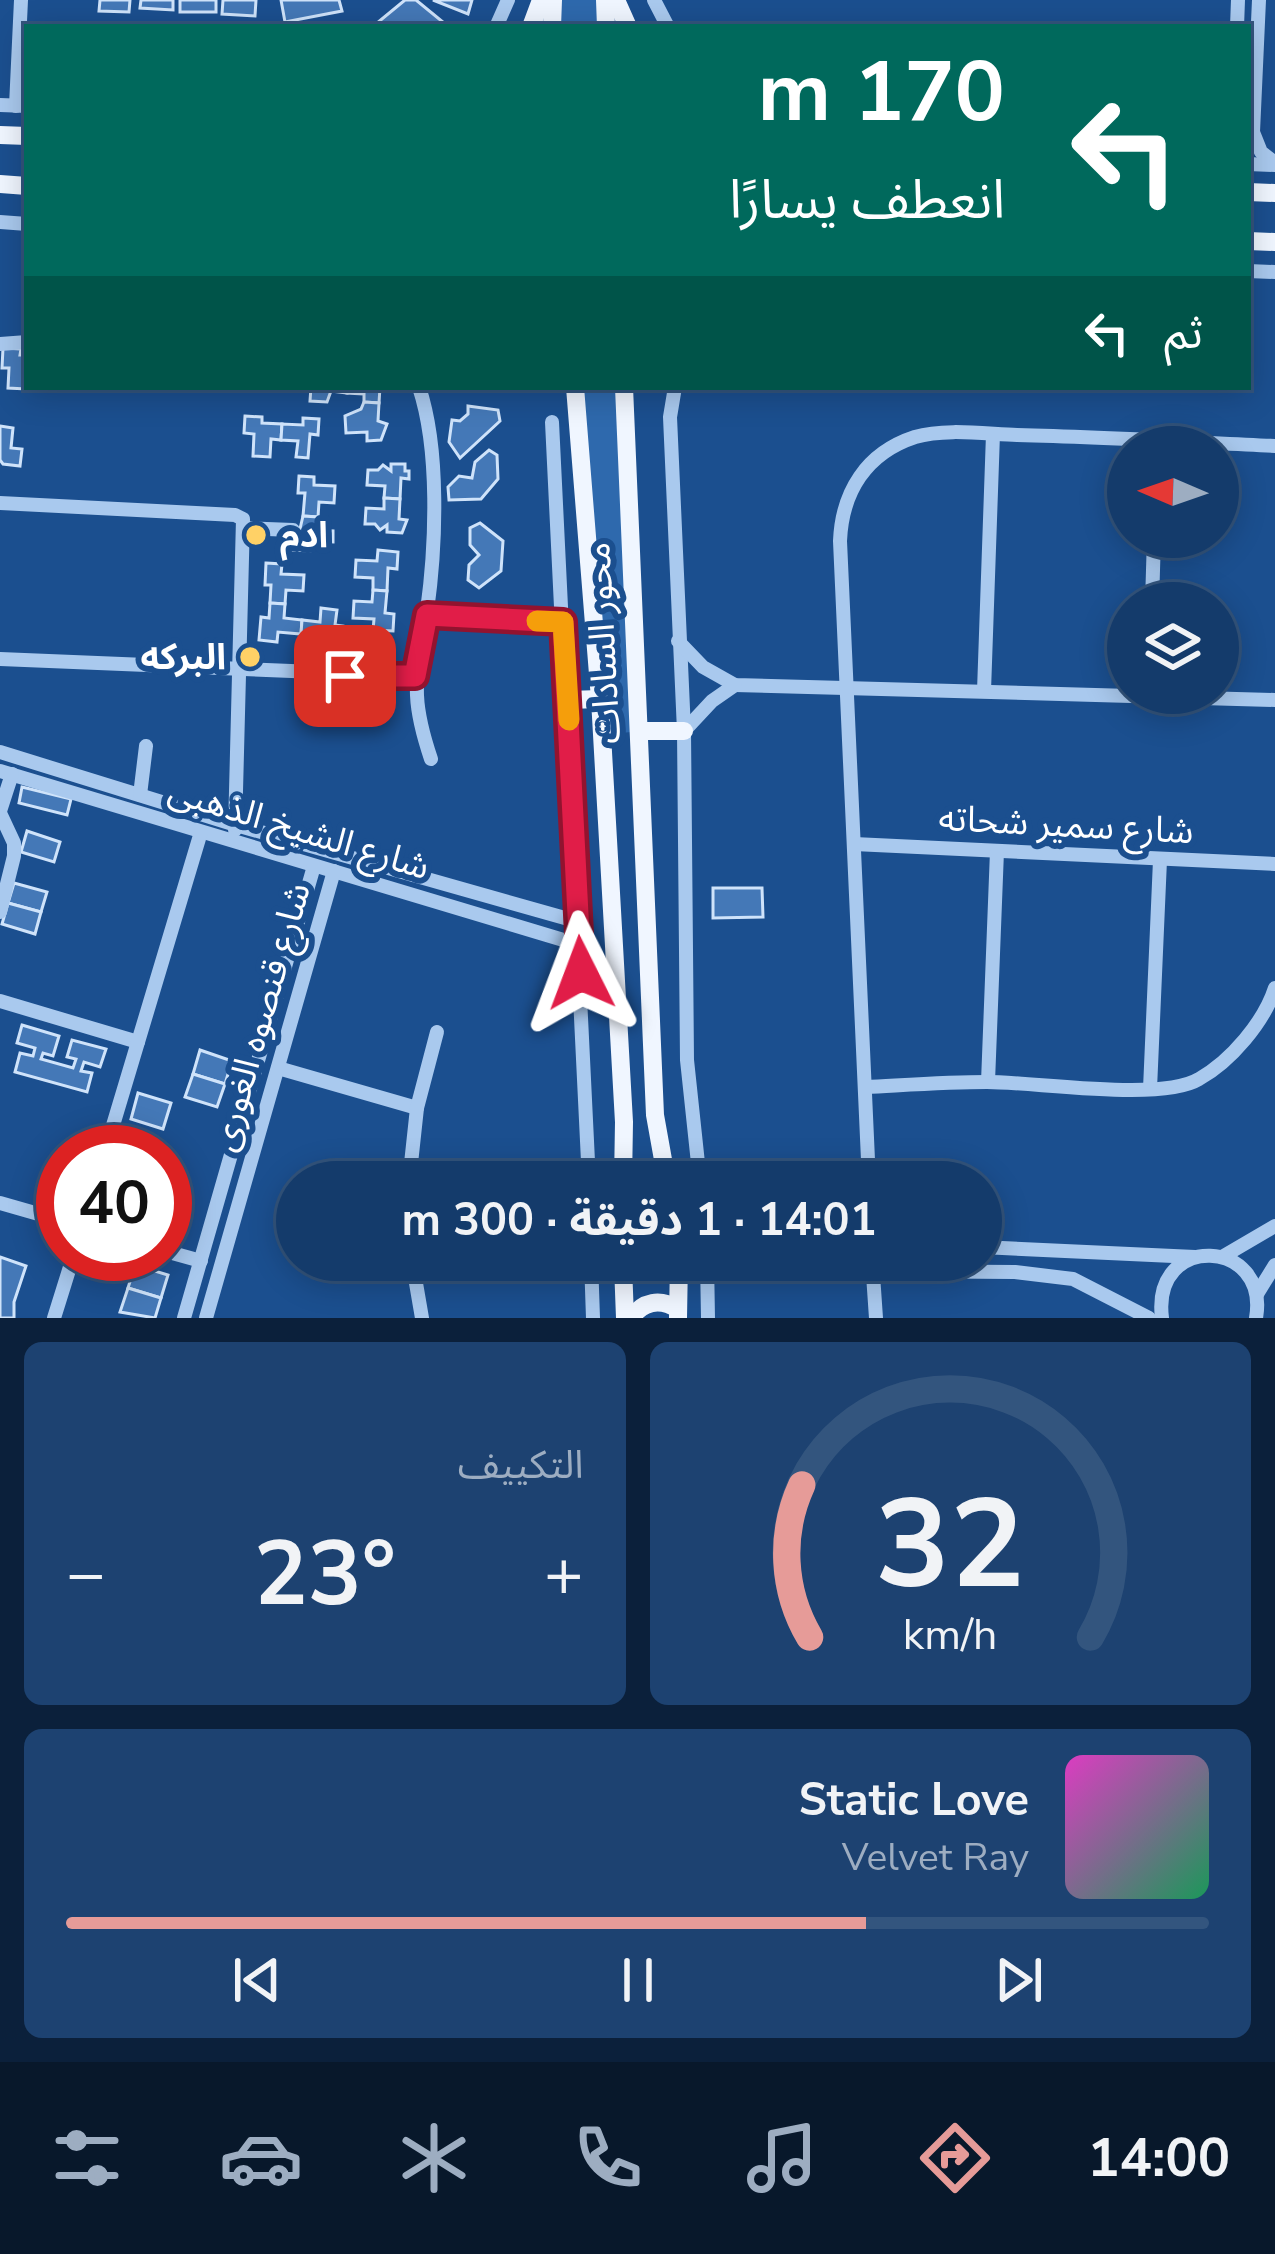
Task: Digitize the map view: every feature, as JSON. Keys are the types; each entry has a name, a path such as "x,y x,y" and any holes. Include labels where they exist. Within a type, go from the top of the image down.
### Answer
{"main road":[{"name":"محور السادات","path":"575,390 600,699 623,1161"},
{"name":"محور السادات","path":"624,390 655,1114 663,1161"},
{"path":"568,700 600,699"},
{"path":"640,731 684,730"},
{"path":"625,1281 628,1318"},
{"path":"628,1318 655,1302 678,1314 677,1281"}],"street":[{"path":"14,106 21,0"},
{"path":"1259,0 1253,132 1261,152 1275,164"},
{"path":"420,390 433,503 427,615 415,676 416,704 431,758"},
{"path":"674,390 670,417 684,730 687,1060 698,1161"},
{"path":"552,422 589,1161"},
{"path":"868,1161 841,526 854,481 876,459 913,438 992,434 1107,441"},
{"path":"984,691 992,434"},
{"path":"1239,445 1275,446"},
{"path":"0,503 243,519 235,833"},
{"path":"244,528 293,530"},
{"path":"427,615 563,622"},
{"path":"678,641 703,667 735,685 1107,693"},
{"path":"0,659 415,676"},
{"path":"684,730 712,700 735,685"},
{"path":"1239,698 1275,700"},
{"path":"140,795 146,746"},
{"name":"شارع الشيخ الذهبى","path":"0,752 140,795 314,866 580,946"},
{"path":"0,912 14,856 14,843 0,812 6,772"},
{"name":"شارع الشيخ الذهبى","path":"6,772 201,832 235,833 579,922"},
{"path":"113,1125 201,832"},
{"name":"شارع سمير شحاته","path":"854,844 1275,864"},
{"path":"988,1082 997,850"},
{"path":"1150,1089 1160,860"},
{"name":"شارع قنصوه الغورى","path":"184,1318 314,866"},
{"name":"شارع قنصوه الغورى","path":"206,1318 334,871"},
{"path":"866,1087 988,1082 1150,1089 1199,1080 1254,1027 1275,988"},
{"path":"0,1001 138,1042"},
{"path":"411,1161 417,1108 437,1032"},
{"path":"278,1068 417,1108"},
{"path":"0,1203 36,1213"},
{"path":"1002,1248 1222,1256 1275,1226"},
{"path":"1222,1256 1245,1270 1257,1294"},
{"path":"1162,1318 1162,1290 1170,1274 1195,1257"},
{"path":"192,1259 200,1261"},
{"path":"1256,1318 1257,1294 1275,1264"},
{"path":"1002,1271 1073,1279 1149,1318"},
{"path":"55,1318 66,1281"},
{"path":"416,1281 422,1318"},
{"path":"591,1281 593,1318"},
{"path":"707,1281 708,1318"},
{"path":"874,1281 876,1318"}],"shaded area":[{"path":"541,0 605,0 606,24 532,24"},
{"path":"575,390 624,390 641,731 602,735"}],"building":[{"path":"100,0 130,0 129,12 99,11"},
{"path":"141,0 173,0 173,10 140,8"},
{"path":"180,0 216,0 216,12 180,12"},
{"path":"223,0 256,0 255,16 222,14"},
{"path":"281,0 339,0 342,11 285,22"},
{"path":"405,0 416,0 445,24 378,24"},
{"path":"433,0 472,0 468,14"},
{"path":"3,348 21,349 24,389 8,388 9,368 2,368"},
{"path":"311,390 347,390 331,391 327,402 310,401"},
{"path":"380,390 379,403 364,402 364,394 347,393"},
{"path":"364,402 379,403 378,421 387,424 381,440 367,441 367,432 346,433 345,416 361,409"},
{"path":"468,406 498,410 500,421 460,458 449,442 452,420 460,421 468,414"},
{"path":"245,416 282,424 281,440 271,439 270,457 253,456 254,434 244,433"},
{"path":"303,418 319,419 318,435 310,434 308,458 296,457 298,441 281,440 282,424 303,425"},
{"path":"0,426 13,428 11,448 22,449 20,466 0,460"},
{"path":"489,450 497,455 498,479 481,499 449,500 448,487 459,476 472,478 475,462"},
{"path":"391,464 405,464 409,471 409,479 401,478 400,499 384,498 385,486 367,485 368,470 383,465 391,471"},
{"path":"299,476 314,477 314,485 335,486 334,503 319,502 318,517 303,516 305,493 298,493"},
{"path":"384,498 400,499 399,519 407,520 402,533 387,532 387,525 380,530 375,524 365,524 366,508 384,509"},
{"path":"303,516 318,517 316,530 333,531 333,542 311,541 310,551 293,550 294,533 299,533"},
{"path":"480,523 503,541 501,571 479,588 468,580 469,565 479,555 470,545 470,528"},
{"path":"378,550 398,552 397,569 388,568 387,591 373,590 373,578 355,577 356,560 377,561"},
{"path":"266,563 282,564 281,574 304,575 303,591 286,590 285,604 270,603"},
{"path":"373,590 387,591 385,613 394,614 393,631 373,630 374,619 353,618 354,601 372,602"},
{"path":"270,603 285,604 284,618 302,620 301,634 278,632 277,642 259,640 261,617 269,618"},
{"path":"321,608 337,610 335,625 343,626 341,649 322,647 323,636 301,634 302,620 320,622"},
{"path":"22,787 71,799 67,815 19,803"},
{"path":"27,831 60,842 54,862 21,852"},
{"path":"14,883 47,892 41,912 8,903"},
{"path":"713,888 762,888 763,917 713,918"},
{"path":"8,903 41,912 35,934 2,924"},
{"path":"22,1025 59,1036 53,1056 43,1053 41,1059 73,1068 76,1059 67,1057 72,1040 106,1049 100,1067 84,1062 81,1071 92,1073 87,1092 15,1072 20,1053 33,1056 35,1048 17,1043"},
{"path":"200,1050 232,1061 225,1084 193,1074"},
{"path":"193,1074 225,1084 217,1107 185,1097"},
{"path":"138,1093 171,1103 164,1125 131,1119"},
{"path":"0,1257 26,1266 14,1318 0,1318"},
{"path":"130,1281 166,1281 161,1298 128,1288"},
{"path":"128,1288 161,1298 155,1318 120,1312"}],"slow traffic":[{"path":"537,621 563,622 569,720"}],"place":[{"name":"ادم","path":"256,535"},
{"name":"البركه","path":"250,657"}],"route":[{"path":"345,676 415,676 427,615 563,622 581,973"}]}
